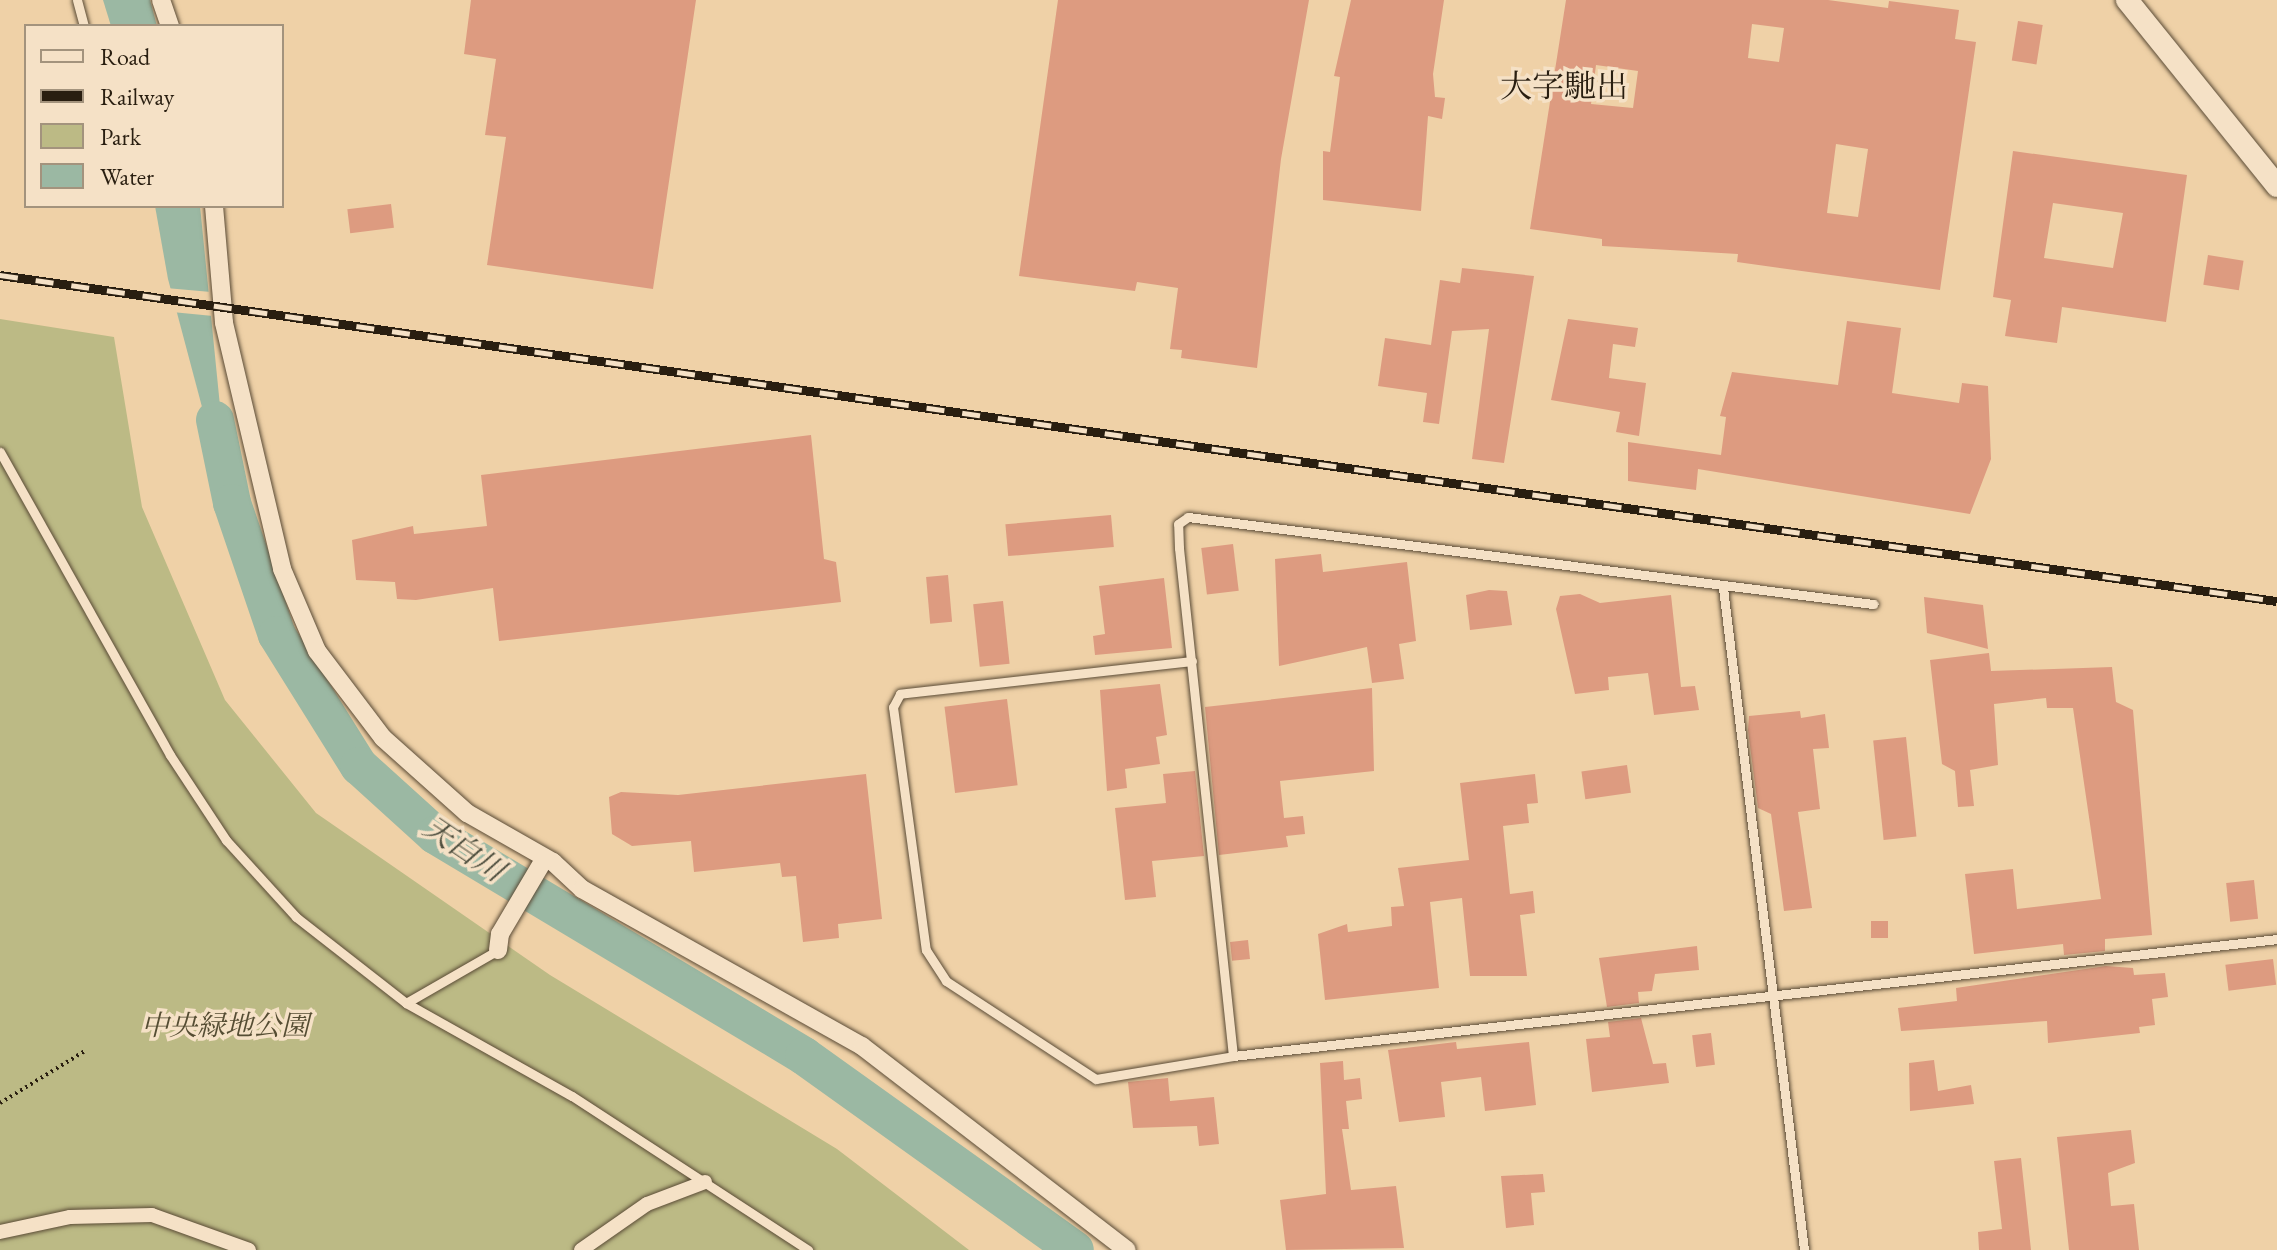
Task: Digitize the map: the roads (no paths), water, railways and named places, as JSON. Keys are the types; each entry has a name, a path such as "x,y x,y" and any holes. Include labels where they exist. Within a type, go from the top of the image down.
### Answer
{"street":[{"path":"161,0 169,24"},
{"path":"2127,0 2277,186"},
{"path":"214,208 237,390 271,534 317,651 360,711 415,768 467,813 622,914 862,1046 1127,1250"},
{"path":"499,942 542,862"},
{"path":"581,1250 647,1204 705,1182"},
{"path":"0,1232 70,1217 152,1215 249,1250"}],"lane":[{"path":"77,0 83,24"},
{"path":"0,452 170,755 226,840 296,917 406,1003 572,1096 808,1250"},
{"path":"1233,1056 1178,524 1188,517 1723,588 1873,604"},
{"path":"1723,588 1804,1250"},
{"path":"1192,661 900,694 893,707 926,950 946,981 1096,1079 1233,1056 2277,939"},
{"path":"406,1003 499,942"}],"water":[{"path":"103,0 150,0 156,24 110,24"},
{"path":"155,208 200,208 231,516 168,279"}],"waterway":[{"name":"天白川","path":"215,420 232,503 277,635 359,766 435,835 804,1056 1075,1250"}],"railway":[{"path":"0,275 2277,601"}],"district":[{"name":"大字馳出","path":"1564,86"}],"park label":[{"name":"中央緑地公園","path":"225,1025"}]}
